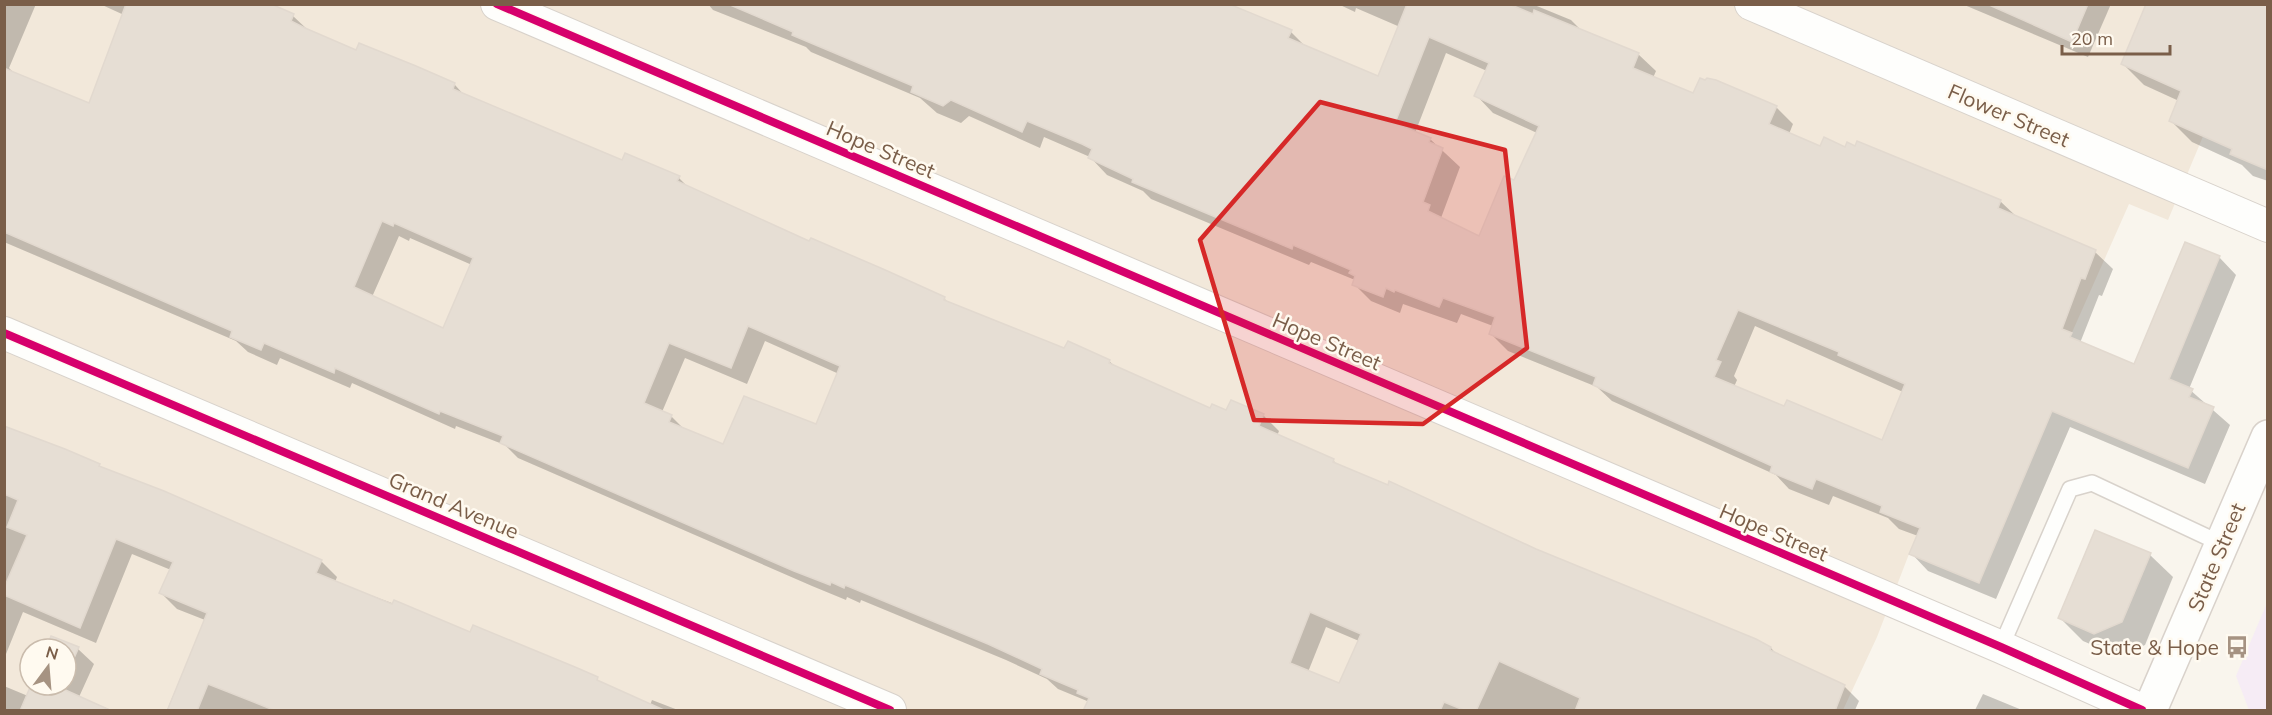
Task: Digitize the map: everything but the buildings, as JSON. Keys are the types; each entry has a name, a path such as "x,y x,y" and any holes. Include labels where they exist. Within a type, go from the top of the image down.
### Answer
{"main road":[{"name":"State Street","path":"2150,711 2268,437"}],"street":[{"name":"Hope Street","path":"497,4 2001,647 2142,711"},
{"name":"Flower Street","path":"1751,4 2268,226"},
{"name":"Grand Avenue","path":"4,333 890,711"}],"lane":[{"path":"2001,647 2070,489 2092,483 2222,544"}],"highlighted area":[{"path":"1320,102 1505,150 1527,348 1423,424 1254,420 1200,240"}],"shaded area":[{"path":"4,5 2258,5 2168,220 2129,204 2070,337 1985,373 1909,554 1877,637 1843,710 5,710"},
{"path":"2267,603 2267,710 2249,710 2236,676"}],"cycle path":[{"path":"497,4 2001,647 2142,710"},
{"path":"4,333 890,710"}],"place":[{"name":"State & Hope","path":"2237,647"}]}
